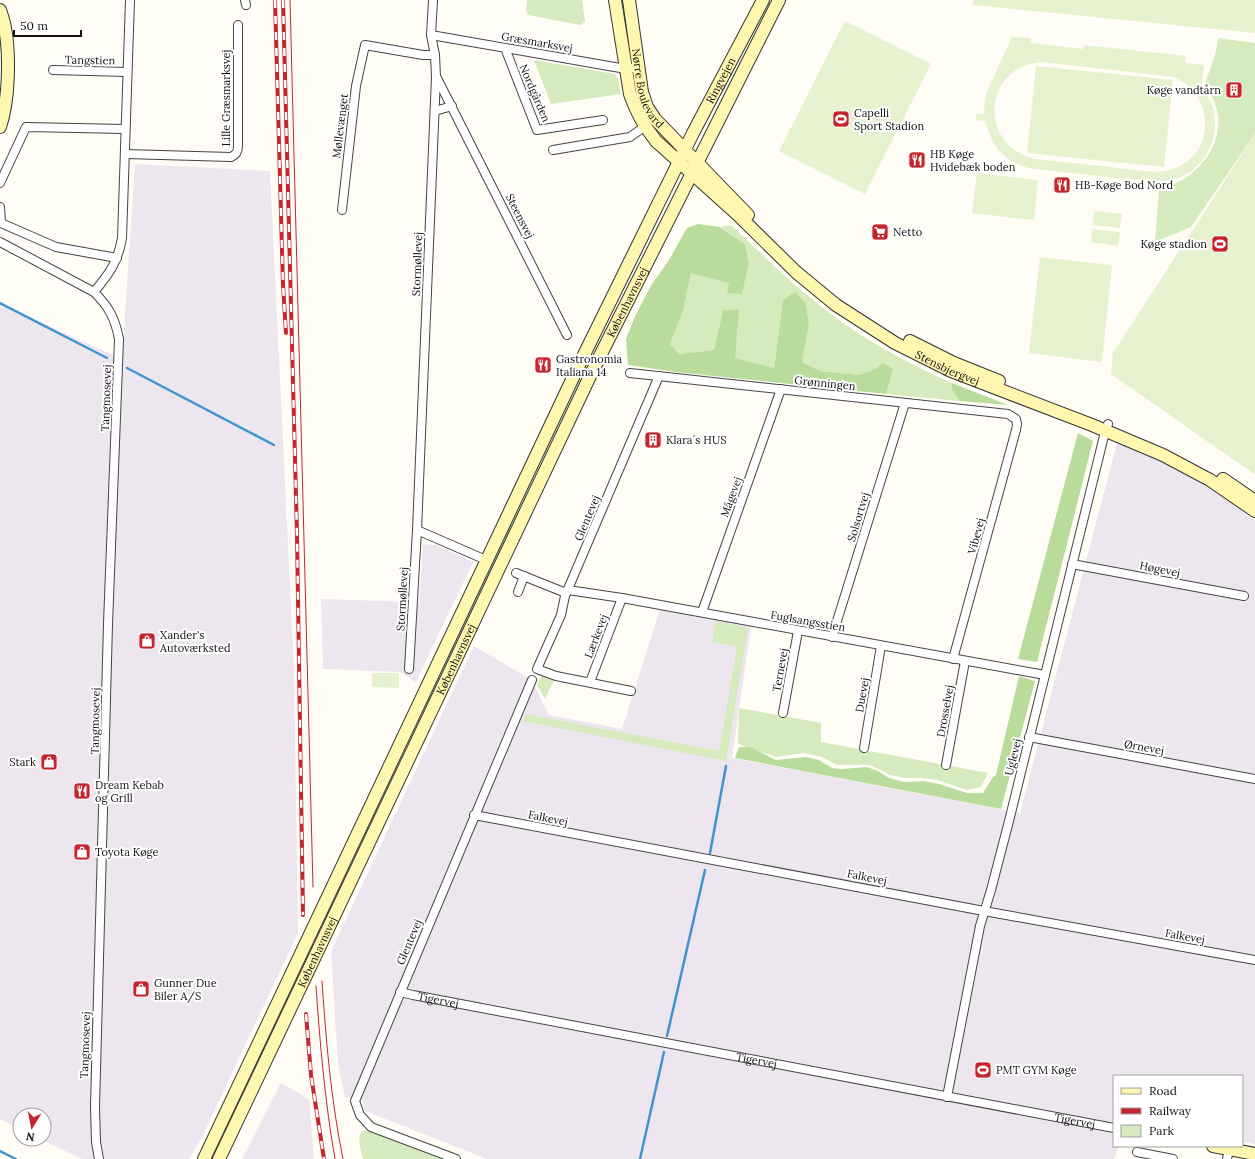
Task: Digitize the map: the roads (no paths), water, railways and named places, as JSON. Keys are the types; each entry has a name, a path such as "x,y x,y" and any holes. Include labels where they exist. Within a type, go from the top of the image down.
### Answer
{"main road":[{"name":"Nørre Boulevard","path":"615,0 630,94 634,108 644,127 656,141 679,161"},
{"name":"Nørre Boulevard","path":"629,0 642,92 647,107 655,119 697,162"},
{"name":"Ringvejen","path":"679,161 763,0"},
{"name":"Ringvejen","path":"697,162 778,0"},
{"path":"0,10 5,27 7,83 0,127"},
{"name":"Københavnsvej","path":"204,1159 486,560 578,367 679,161"},
{"name":"Stensbjergvej","path":"679,161 808,282 836,305 895,343 951,371 1107,428 1165,447 1215,474 1255,501"},
{"name":"Københavnsvej","path":"219,1159 581,395 697,162"},
{"name":"Stensbjergvej","path":"697,162 772,240 802,267 840,299 900,337 954,363 1107,428 1163,455 1210,480 1255,511"},
{"path":"1215,1147 1228,1154 1255,1154"}],"street":[{"path":"94,292 108,276 117,258 122,238 130,0"},
{"name":"Stormøllevej","path":"409,668 417,530 435,111 435,55 431,35 433,0"},
{"name":"Lille Græsmarksvej","path":"125,154 231,157 237,152 238,25"},
{"name":"Græsmarksvej","path":"431,35 626,68 638,67"},
{"name":"Møllevænget","path":"342,210 356,86 365,45 423,55 435,55"},
{"name":"Nordgården","path":"505,48 537,130 603,120"},
{"name":"Tangstien","path":"53,70 127,72"},
{"name":"Steensvej","path":"436,77 567,335"},
{"path":"435,111 452,106"},
{"path":"0,183 26,127 125,129"},
{"name":"Nørre Boulevard","path":"553,150 630,137 644,127"},
{"path":"0,207 2,224 56,248 117,258"},
{"name":"Tangmosevej","path":"0,242 94,292 106,304 116,325 119,339 108,624 94,1110 96,1142 99,1159"},
{"name":"Grønningen","path":"630,373 1008,414 1016,419"},
{"name":"Glentevej","path":"590,682 556,676 537,668 561,614 567,591 659,376"},
{"name":"Mågevej","path":"702,612 781,389"},
{"name":"Solsortvej","path":"832,637 905,403"},
{"name":"Vibevej","path":"954,659 1016,430 1016,419"},
{"name":"Uglevej","path":"947,1097 980,926 1009,821 1107,428"},
{"path":"417,530 486,560"},
{"name":"Høgevej","path":"1072,564 1244,596"},
{"name":"Fuglsangsstien","path":"518,592 520,575 567,591 622,598 702,612 798,631 1045,675"},
{"name":"Lærkevej","path":"590,682 622,598"},
{"name":"Ternevej","path":"783,714 798,631"},
{"name":"Duevej","path":"864,748 881,646"},
{"name":"Drosselvej","path":"946,765 965,661"},
{"name":"Glentevej","path":"456,1159 372,1127 360,1116 355,1101 532,680"},
{"path":"590,682 631,691"},
{"name":"Ørnevej","path":"1029,737 1255,779"},
{"name":"Falkevej","path":"474,815 1255,960"},
{"name":"Tigervej","path":"400,992 1113,1128"},
{"path":"1137,1152 1173,1159"}],"waterway":[{"path":"0,303 107,358"},
{"path":"127,368 274,445"},
{"path":"710,853 726,766"},
{"path":"667,1036 705,870"},
{"path":"640,1159 664,1052"},
{"path":"0,1151 16,1159"}],"tram line":[{"path":"290,0 313,887"},
{"path":"322,981 325,1026 335,1115 343,1159"},
{"path":"316,986 323,1073 335,1159"}],"railway":[{"path":"275,0 283,285 286,333"},
{"path":"283,0 297,535 303,915"},
{"path":"306,1014 311,1075 324,1159"}],"place":[{"name":"Køge vandtårn","path":"1234,90"},
{"name":"Capelli Sport Stadion","path":"841,119"},
{"name":"HB Køge Hvidebæk boden","path":"917,160"},
{"name":"HB-Køge Bod Nord","path":"1062,185"},
{"name":"Netto","path":"880,232"},
{"name":"Køge stadion","path":"1220,244"},
{"name":"Gastronomia Italiana 14","path":"543,365"},
{"name":"Klara´s HUS","path":"653,440"},
{"name":"Xander's Autoværksted","path":"147,641"},
{"name":"Stark","path":"49,762"},
{"name":"Dream Kebab og Grill","path":"82,791"},
{"name":"Toyota Køge","path":"82,852"},
{"name":"Gunner Due Biler A/S","path":"141,989"},
{"name":"PMT GYM Køge","path":"983,1070"}]}
